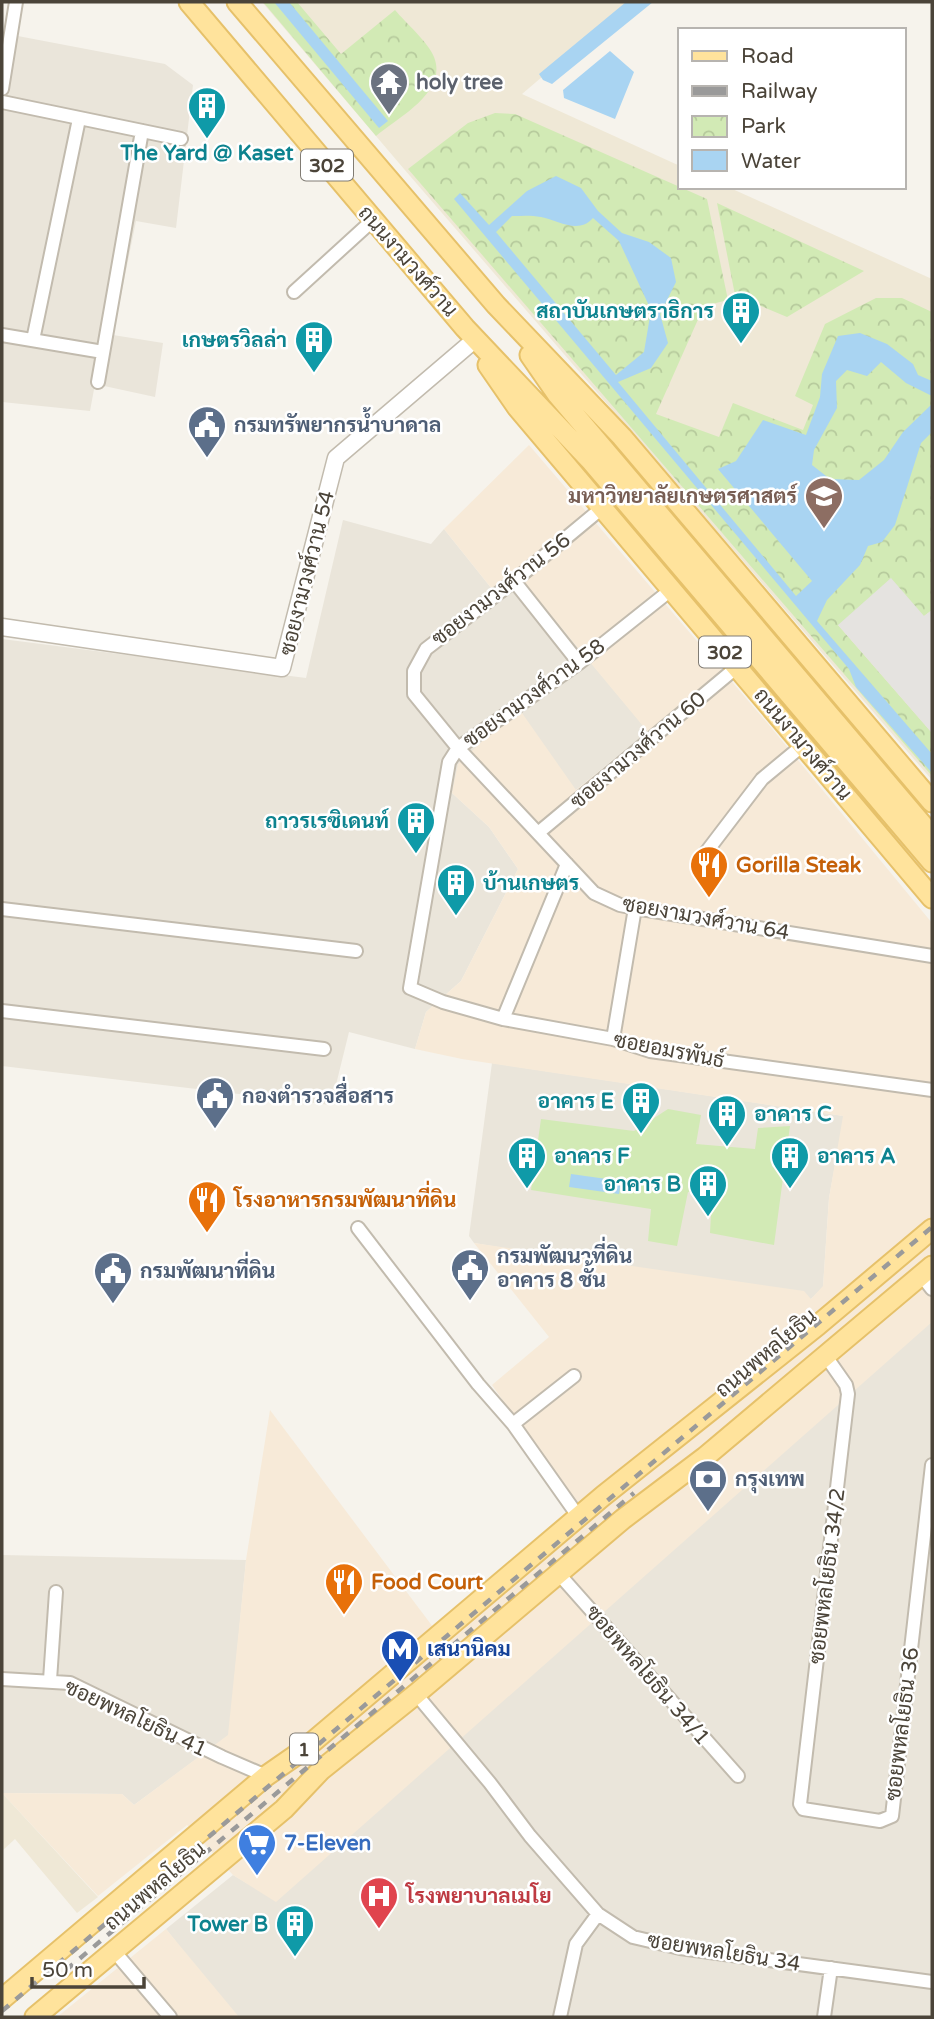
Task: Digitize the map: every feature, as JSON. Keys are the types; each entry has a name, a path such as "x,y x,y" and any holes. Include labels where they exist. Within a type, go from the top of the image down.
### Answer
{"main road":[{"name":"ถนนงามวงศ์วาน","path":"189,2 469,335 592,462 932,862"},
{"name":"ถนนงามวงศ์วาน","path":"237,2 496,305 622,437 932,802"},
{"name":"ถนนงามวงศ์วาน","path":"496,305 558,394 932,836"},
{"name":"ถนนงามวงศ์วาน","path":"469,335 517,407 932,898"},
{"name":"ถนนพหลโยธิน","path":"603,1496 680,1425 932,1214"},
{"name":"ถนนพหลโยธิน","path":"2,1999 266,1776 302,1751 578,1516 932,1229"},
{"name":"ถนนพหลโยธิน","path":"623,1519 932,1251"},
{"name":"ถนนพหลโยธิน","path":"2,2014 279,1799 321,1770 416,1694 623,1519 705,1457 825,1356 929,1277"},
{"name":"ถนนพหลโยธิน","path":"20,2017 275,1783 302,1751"},
{"name":"ถนนพหลโยธิน","path":"35,2017 284,1809 321,1770"}],"street":[{"path":"2,89 16,2"},
{"path":"2,102 181,139"},
{"path":"33,340 79,119"},
{"path":"98,382 142,131"},
{"path":"294,292 373,220"},
{"path":"2,335 103,352"},
{"name":"ซอยงามวงศ์วาน 54","path":"2,627 282,668 336,458 469,335"},
{"name":"ซอยงามวงศ์วาน 56","path":"458,748 414,694 414,671 426,649 602,508"},
{"path":"514,581 579,663"},
{"name":"ซอยงามวงศ์วาน 58","path":"410,988 449,762 458,748 579,663 672,589"},
{"name":"ซอยงามวงศ์วาน 60","path":"538,833 737,667"},
{"path":"701,859 762,779 803,745"},
{"name":"ซอยงามวงศ์วาน 64","path":"458,748 594,892 620,905 932,956"},
{"path":"503,1019 567,864"},
{"path":"613,1039 635,908"},
{"path":"2,909 356,951"},
{"name":"ซอยอมรพันธ์","path":"410,988 443,1002 503,1019 613,1039 650,1051 932,1090"},
{"path":"2,1011 324,1049"},
{"path":"358,1228 478,1384 513,1424 578,1516"},
{"name":"ซอยพหลโยธิน 34/2","path":"825,1356 846,1385 848,1394 800,1804 803,1809 810,1811 880,1821 892,1816"},
{"path":"513,1424 574,1376"},
{"name":"ซอยพหลโยธิน 36","path":"892,1816 932,1465"},
{"name":"ซอยพหลโยธิน 34/1","path":"558,1573 737,1776"},
{"path":"50,1680 56,1592"},
{"name":"ซอยพหลโยธิน 41","path":"2,1679 50,1680 70,1684 266,1776"},
{"name":"ซอยพหลโยธิน 34","path":"416,1694 491,1783 530,1836 598,1914 633,1937 680,1948 932,1982"},
{"path":"560,2017 576,1944 598,1914"},
{"path":"114,1951 170,2017"},
{"path":"824,2017 831,1968"}],"shaded area":[{"name":"มหาวิทยาลัยเกษตรศาสตร์","path":"262,2 630,2 522,94 678,165 678,189 732,189 932,279 932,780"},
{"path":"2,33 165,64 193,85 176,228 136,221 113,335 163,343 155,397 95,384 90,411 2,402"},
{"path":"529,445 769,725 932,923 932,1322 276,1902 233,1875 187,1825 98,1896 2,1793 122,1794 134,1805 228,1735 246,1560 270,1410 433,1627 566,1517 573,1502 492,1385 549,1337 474,1243 804,1291 811,1299 823,1286 829,1198 843,1116 462,1059 415,1049 426,1012 461,981 518,869 489,827 452,793 458,764 489,735 522,713 576,790 648,732 515,572 492,589 444,529"},
{"path":"343,520 431,544 444,529 492,589 515,572 648,731 576,790 452,793 489,827 518,869 461,981 426,1012 415,1049 349,1032 331,1105 2,1066 2,639 306,678"},
{"path":"891,578 924,616 932,610 932,733 838,625"},
{"path":"492,1063 844,1116 829,1198 823,1287 811,1299 474,1243 469,1236"},
{"path":"932,1307 932,2017 90,2017 177,1943 166,1929 233,1875 248,1884"},
{"path":"2,1555 246,1560 229,1735 134,1805 122,1794 2,1793"},
{"path":"2,1793 98,1897 77,1913 15,1839 2,1851"},
{"path":"166,1929 239,2017 57,2017"}],"green space":[{"path":"263,2 297,2 341,54 395,10 431,51 436,70 434,81 419,103 376,136"},
{"name":"มหาวิทยาลัยเกษตรศาสตร์","path":"495,113 515,114 678,186 678,189 707,199 728,300 704,306 656,414 719,437 733,403 803,430 813,405 795,396 825,324 876,298 902,298 932,312 932,610 924,616 838,625 932,733 932,776 408,169 468,123"},
{"path":"717,203 864,271 787,317 735,295"},
{"path":"668,1109 701,1115 696,1144 755,1149 758,1128 790,1126 774,1245 710,1233 712,1195 688,1192 677,1246 648,1241 651,1209 531,1190 541,1119 634,1131"}],"water":[{"path":"274,2 289,2 388,121 379,128"},
{"path":"626,2 653,2 552,84 543,80 539,74"},
{"path":"610,51 634,72 615,119 564,98 563,90"},
{"path":"556,176 581,188 598,211 622,233 649,242 671,258 676,282 660,314 668,343 651,368 618,382 796,596 812,581 718,469 736,461 763,420 806,435 820,397 822,374 838,336 860,333 887,344 913,364 918,375 932,381 932,396 906,383 881,362 867,376 847,370 836,381 837,408 814,450 812,465 830,479 859,480 884,460 903,432 932,404 932,432 921,443 895,525 882,542 868,546 860,565 827,600 817,621 932,754 932,773 856,687 849,669 454,199 460,193 489,225 527,191","holes":["512,216 541,217 574,226 587,223 593,218 619,241 651,310 644,352 616,375 496,232"]},
{"path":"571,1174 621,1181 619,1194 569,1187"}],"railway":[{"path":"2,2011 932,1227"},
{"path":"66,1970 634,1493"}],"place":[{"name":"holy tree","path":"389,116"},
{"name":"The Yard @ Kaset","path":"207,140"},
{"name":"สถาบันเกษตราธิการ","path":"741,345"},
{"name":"เกษตรวิลล่า","path":"314,374"},
{"name":"กรมทรัพยากรน้ำบาดาล","path":"207,459"},
{"name":"มหาวิทยาลัยเกษตรศาสตร์","path":"824,530"},
{"name":"ถาวรเรซิเดนท์","path":"416,855"},
{"name":"Gorilla Steak","path":"709,899"},
{"name":"บ้านเกษตร","path":"456,917"},
{"name":"กองตำรวจสื่อสาร","path":"215,1130"},
{"name":"อาคาร E","path":"641,1135"},
{"name":"อาคาร C","path":"727,1148"},
{"name":"อาคาร F","path":"527,1190"},
{"name":"อาคาร A","path":"790,1190"},
{"name":"อาคาร B","path":"708,1218"},
{"name":"โรงอาหารกรมพัฒนาที่ดิน","path":"207,1234"},
{"name":"กรมพัฒนาที่ดิน อาคาร 8 ชั้น","path":"470,1302"},
{"name":"กรมพัฒนาที่ดิน","path":"113,1305"},
{"name":"กรุงเทพ","path":"708,1513"},
{"name":"Food Court","path":"344,1616"},
{"name":"เสนานิคม","path":"400,1683"},
{"name":"7-Eleven","path":"257,1877"},
{"name":"โรงพยาบาลเมโย","path":"379,1930"},
{"name":"Tower B","path":"295,1958"}]}
